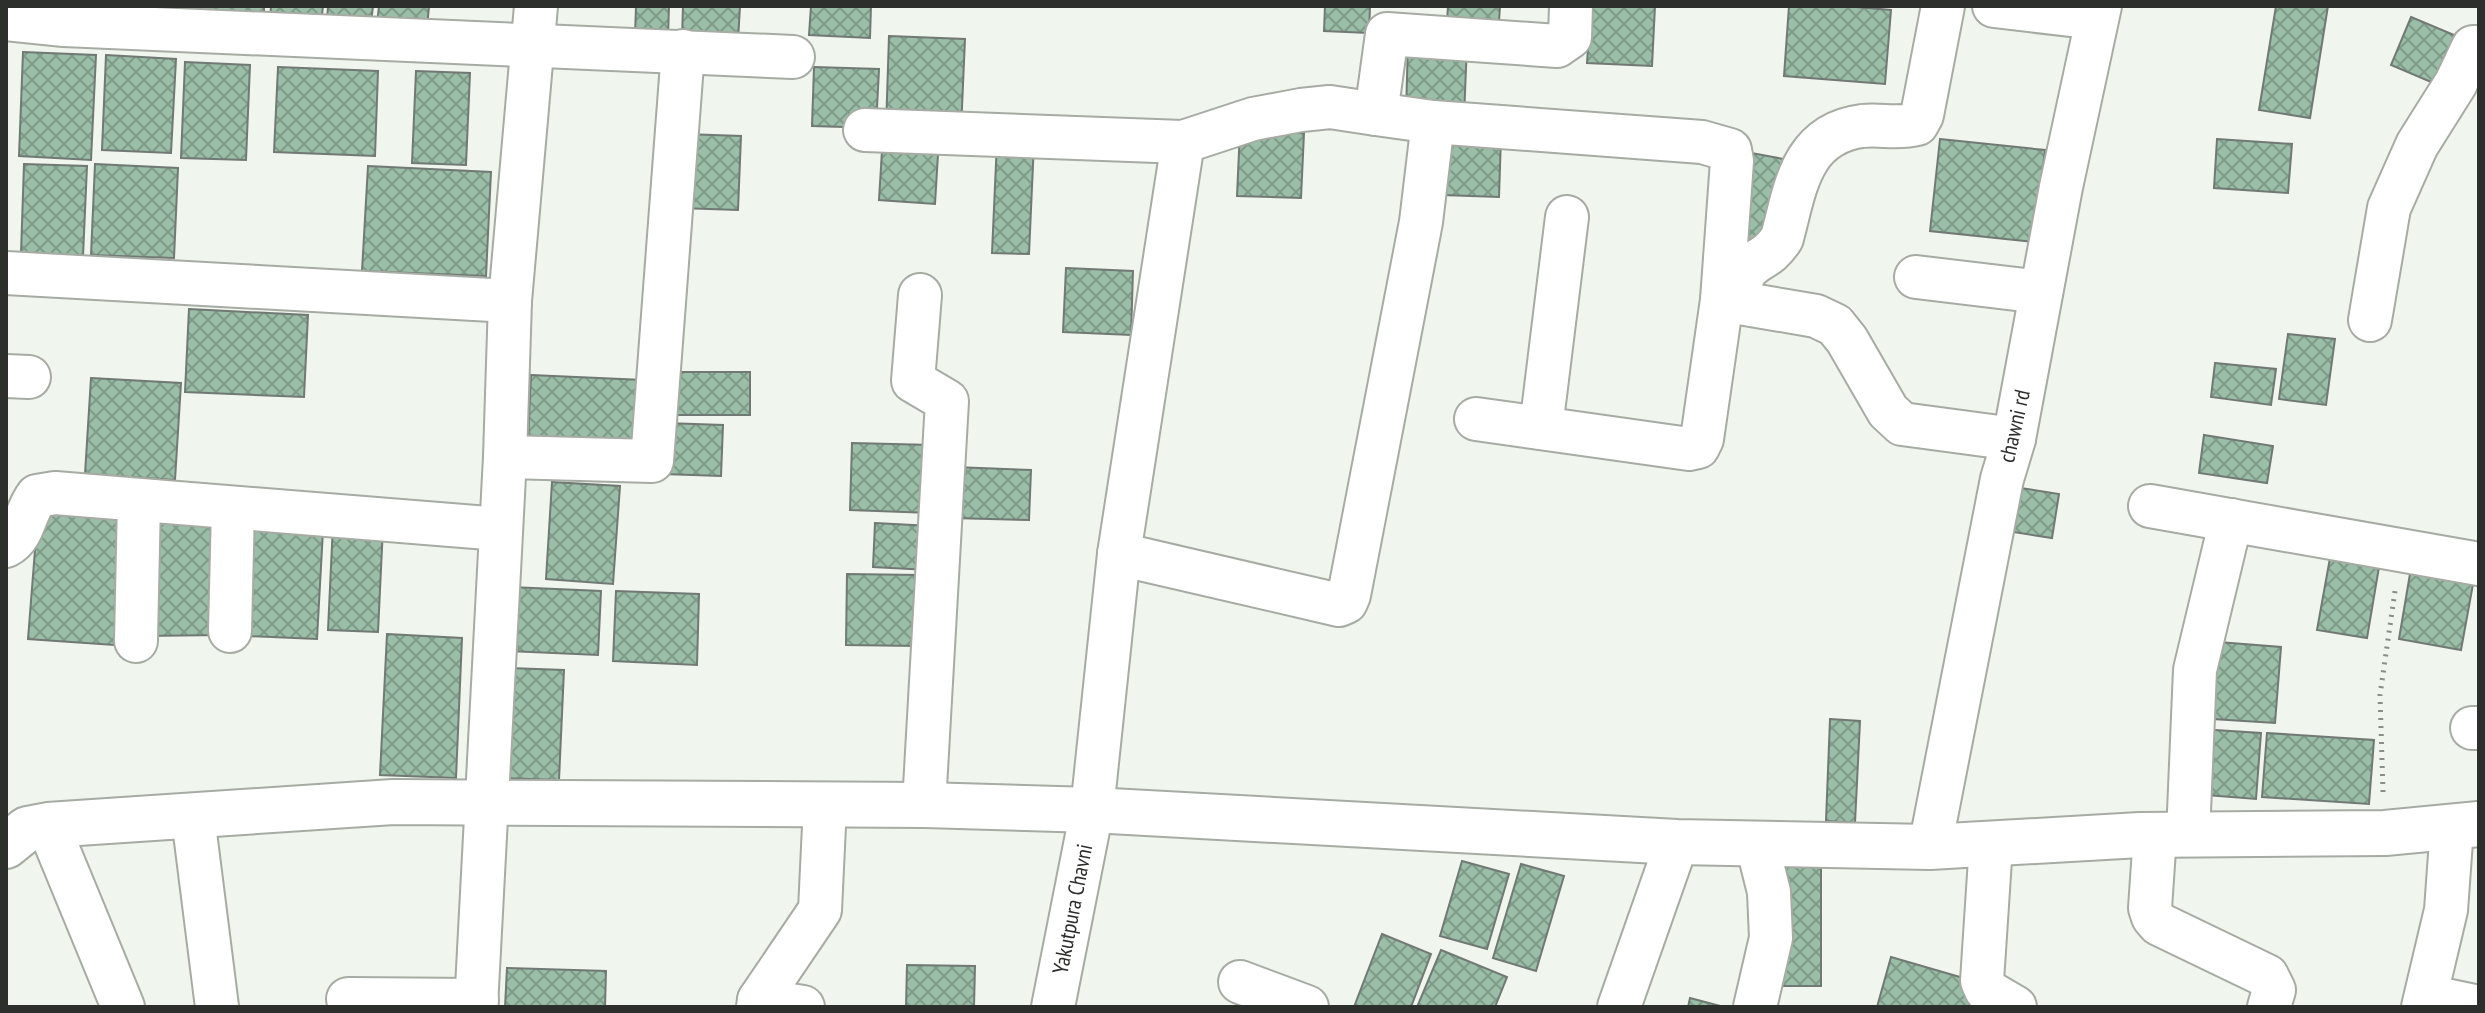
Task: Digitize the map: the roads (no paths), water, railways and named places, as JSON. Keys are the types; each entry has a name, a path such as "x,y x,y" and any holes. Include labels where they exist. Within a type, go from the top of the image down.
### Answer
{"street":[{"path":"348,999 476,1004 505,457 510,301 536,6"},
{"path":"1376,114 1387,20 1557,46 1570,37 1571,6"},
{"path":"1729,301 1746,268 1776,248 1782,238 1801,169 1812,150 1843,132 1862,126 1900,128 1917,124 1922,115 1943,6"},
{"path":"1994,6 2098,12"},
{"name":"chawni rd","path":"1930,847 2098,12"},
{"path":"6,19 64,15 534,47 793,57"},
{"path":"2370,320 2389,208 2417,145 2456,83 2473,47 2479,47"},
{"path":"505,457 652,461 683,51"},
{"path":"865,130 1183,142 1253,119 1330,107 1433,122 1702,142 1730,150 1729,301 1698,447 1689,449 1476,419"},
{"path":"1119,554 1339,605 1346,602 1421,222 1433,122"},
{"name":"Yakutpura Chavni","path":"1053,1007 1092,810 1119,554 1183,142"},
{"path":"1541,428 1567,217"},
{"path":"6,273 510,301"},
{"path":"1916,277 2041,292"},
{"path":"920,295 913,381 947,401 924,805"},
{"path":"1729,301 1816,316 1835,325 1888,411 1902,424 2014,439"},
{"path":"6,546 21,534 28,508 37,496 55,493 500,529"},
{"path":"136,641 139,500"},
{"path":"2150,506 2479,564"},
{"path":"230,631 233,508"},
{"path":"2231,520 2195,670 2171,835 2150,908 2159,924 2267,976 2274,990 2269,1007"},
{"path":"6,846 27,829 48,825 393,802 924,805 1092,810 1677,842 1930,847 2171,835 2385,833 2465,826 2425,1001 2479,1007"},
{"path":"803,1007 759,1003 820,910 825,805"},
{"path":"193,817 217,1007"},
{"path":"48,825 123,1007"},
{"path":"1619,1007 1677,842"},
{"path":"1755,1007 1771,938 1769,892 1757,844"},
{"path":"1991,844 1982,981 1986,990 2015,1007"},
{"path":"1240,982 1306,1007"}]}
